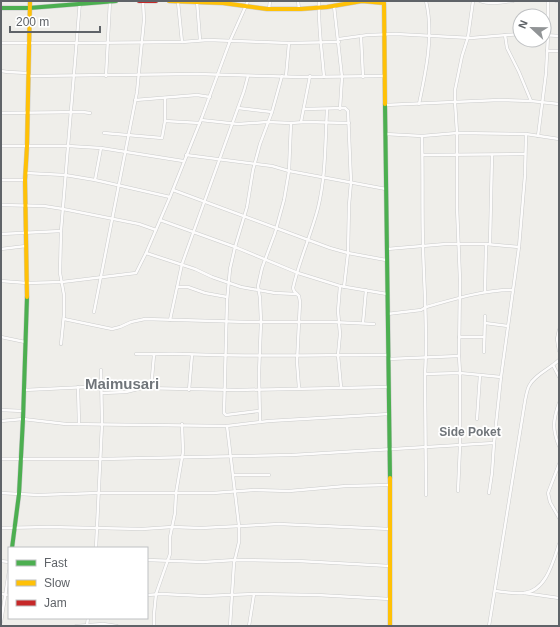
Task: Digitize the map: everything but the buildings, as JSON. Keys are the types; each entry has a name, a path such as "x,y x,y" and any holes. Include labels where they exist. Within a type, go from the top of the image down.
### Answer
{"main road":[{"path":"12,547 22,459 27,283 25,180 30,1"},
{"path":"1,8 30,8 65,2 116,1"},
{"path":"139,1 156,1"},
{"path":"169,1 247,3 269,9 319,8 362,1 384,2 384,134 390,485 390,626"}],"street":[{"path":"94,312 136,100 144,20 143,1"},
{"path":"195,1 200,40"},
{"path":"269,9 270,1"},
{"path":"298,1 299,9"},
{"path":"319,1 319,30 324,77"},
{"path":"419,104 425,77 429,35 429,14 426,1"},
{"path":"458,491 460,446 460,280 455,90 462,56 468,37 473,1"},
{"path":"480,1 486,3 513,1"},
{"path":"61,344 64,319 62,282 60,273 60,231 80,2"},
{"path":"106,76 110,2"},
{"path":"178,2 182,42"},
{"path":"1,281 27,283 62,282 134,274 138,270 173,190 183,161 210,97 230,41 247,3"},
{"path":"334,6 342,77 340,109"},
{"path":"1,43 142,41 182,42 200,40 289,43 321,42 384,34 468,37 512,35"},
{"path":"505,35 509,53 531,101"},
{"path":"361,36 363,77"},
{"path":"259,411 226,415 224,410 229,283 235,247 245,216 255,164 267,122 272,112 284,76 289,43"},
{"path":"538,136 546,73 547,48"},
{"path":"547,51 559,52"},
{"path":"1,71 28,75 73,76 217,74 324,77 384,76"},
{"path":"170,320 182,264 248,76"},
{"path":"301,122 310,76"},
{"path":"136,100 197,96 210,97"},
{"path":"104,133 130,134 162,138 165,121 165,98"},
{"path":"384,105 482,100 531,101 559,104"},
{"path":"238,108 272,112"},
{"path":"304,109 347,109 349,123 351,182 348,253 344,287"},
{"path":"299,388 298,355 300,298 294,291 294,288 318,208 325,158 327,110"},
{"path":"1,113 90,113"},
{"path":"165,121 232,123 267,122 291,124 301,122 349,123"},
{"path":"260,422 260,322 258,279 284,200 289,171 291,124"},
{"path":"384,134 422,136 457,133 526,134 559,139"},
{"path":"489,493 501,377 519,247 526,134"},
{"path":"422,136 423,246 426,307 426,495"},
{"path":"1,146 68,146 100,148 183,161"},
{"path":"95,180 100,148"},
{"path":"490,244 492,154"},
{"path":"423,155 524,154"},
{"path":"186,155 272,166 323,178 386,189"},
{"path":"26,174 65,175 120,185 170,197"},
{"path":"1,180 25,180"},
{"path":"173,190 308,240 348,253 387,260"},
{"path":"1,205 44,206 63,209 139,224 156,230"},
{"path":"160,220 235,247 298,273 344,287 387,294"},
{"path":"1,234 60,231"},
{"path":"387,249 459,244 490,244 519,247"},
{"path":"485,292 486,244"},
{"path":"1,248 26,246"},
{"path":"146,253 182,264 241,287 298,294"},
{"path":"340,286 338,311 340,334 338,355 341,387"},
{"path":"177,287 188,287 205,293 228,297"},
{"path":"363,323 366,290"},
{"path":"387,314 421,310 426,307 459,298 495,290 512,290"},
{"path":"484,352 485,316"},
{"path":"64,319 112,329 145,319 260,322 339,322 374,324"},
{"path":"485,323 508,326"},
{"path":"559,330 557,339 559,351"},
{"path":"1,337 25,342"},
{"path":"459,337 484,337"},
{"path":"136,354 226,356 338,355 387,357 459,356"},
{"path":"151,389 154,355"},
{"path":"189,390 192,355"},
{"path":"489,626 525,402 529,386 541,374 559,361"},
{"path":"553,365 559,377"},
{"path":"96,547 102,424 101,370"},
{"path":"425,374 460,373 501,377"},
{"path":"477,419 480,375"},
{"path":"24,390 78,387 102,389"},
{"path":"78,387 79,424"},
{"path":"102,393 126,392 142,388 224,390 259,388 388,387"},
{"path":"559,403 553,428 559,446"},
{"path":"1,410 23,411"},
{"path":"1,421 23,419 66,424 182,424 227,426 260,422 388,414"},
{"path":"154,626 156,594 170,554 176,493 182,458 182,424"},
{"path":"227,426 239,526 239,542 235,560 230,626"},
{"path":"1,459 231,457 292,455 494,443"},
{"path":"559,464 548,493 550,502 559,518"},
{"path":"233,475 269,475"},
{"path":"1,493 38,495 98,493 213,493 235,491 289,491 346,486 390,485"},
{"path":"1,528 48,527 142,529 172,527 201,528 302,525 390,530"},
{"path":"524,593 533,590 544,582 559,544"},
{"path":"555,555 559,556"},
{"path":"148,560 213,562 235,560 298,561 390,566"},
{"path":"1,622 8,577"},
{"path":"495,591 559,598"},
{"path":"1,594 5,595"},
{"path":"249,626 254,594"},
{"path":"148,595 317,595 391,599"},
{"path":"87,625 88,619"},
{"path":"76,626 104,624 117,626"}],"traffic: fast":[{"path":"1,8 29,8 116,1"},
{"path":"385,104 390,478"},
{"path":"12,547 19,494 27,297"}],"traffic: slow":[{"path":"27,297 25,180 30,1"},
{"path":"169,1 223,3 267,9 327,7 362,1 384,3 385,104"},
{"path":"390,478 390,626"}],"traffic: jam":[{"path":"139,1 156,1"}],"district":[{"name":"Maimusari","path":"122,383"},
{"name":"Side Poket","path":"470,432"}]}
